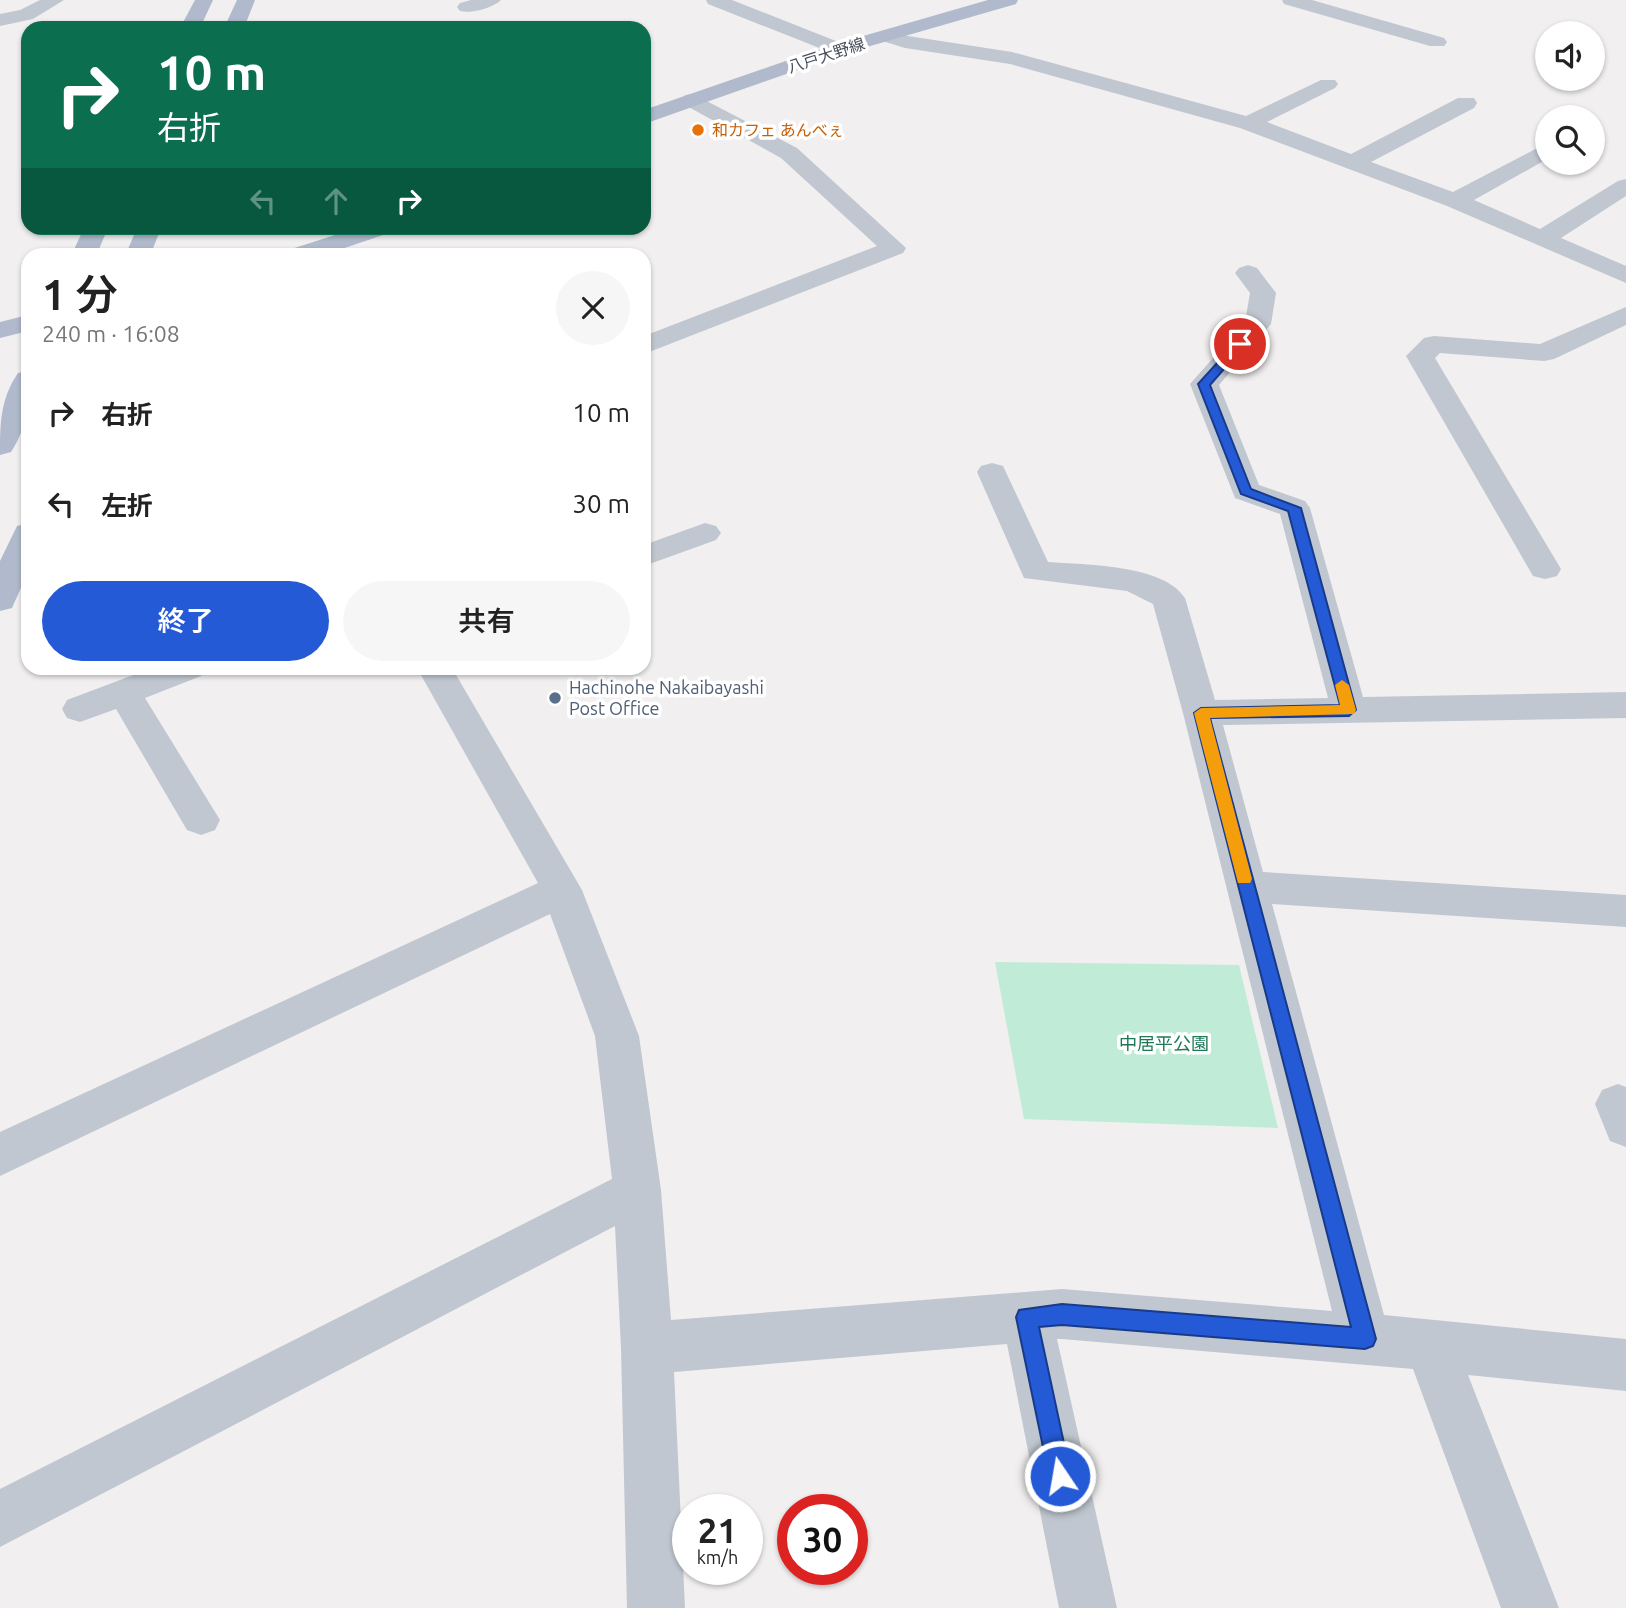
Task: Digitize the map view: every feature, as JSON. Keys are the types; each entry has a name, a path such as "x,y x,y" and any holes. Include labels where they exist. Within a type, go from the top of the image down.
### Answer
{"main road":[{"path":"194,21 204,0"},
{"path":"237,21 246,0"},
{"name":"八戸大野線","path":"651,115 839,49 1009,0"},
{"path":"319,248 358,235"},
{"path":"0,330 21,325"},
{"path":"0,446 21,396"},
{"path":"0,600 21,556"}],"street":[{"path":"0,20 26,15 55,0"},
{"path":"467,7 492,0"},
{"path":"715,0 839,49"},
{"path":"1291,0 1437,42"},
{"path":"886,36 905,42 1012,58 1248,123 1455,201 1626,275"},
{"path":"1248,123 1328,84"},
{"path":"651,343 894,248 789,153 693,100"},
{"path":"1353,162 1466,103"},
{"path":"1455,201 1535,157"},
{"path":"1543,237 1626,186"},
{"path":"1248,273 1263,293 1258,324 1204,384 1246,491 1294,508 1349,710"},
{"path":"1545,569 1420,356 1434,344 1544,353 1626,315"},
{"path":"992,472 1036,572 1134,581 1168,598 1201,713 1365,1339"},
{"path":"651,553 705,533"},
{"path":"80,709 171,675"},
{"path":"438,675 562,890 617,1036 637,1190 647,1348 656,1608"},
{"path":"125,694 201,820"},
{"path":"1201,713 1626,705"},
{"path":"1246,887 1626,911"},
{"path":"0,1155 562,890"},
{"path":"0,1520 637,1190"},
{"path":"647,1348 1062,1314 1365,1339 1626,1365"},
{"path":"1027,1317 1088,1608"},
{"path":"1430,1345 1530,1608"}],"green space":[{"name":"中居平公園","path":"995,962 1239,965 1278,1128 1024,1119"}],"slow traffic":[{"path":"1244,879 1201,713 1349,710 1342,685"}],"place":[{"name":"和カフェ あんべぇ","path":"698,130"},
{"name":"Hachinohe Nakaibayashi Post Office","path":"555,698"}],"route":[{"path":"1060,1476 1027,1317 1062,1314 1365,1339 1201,713 1349,710 1294,508 1246,491 1204,384 1240,344"}]}
